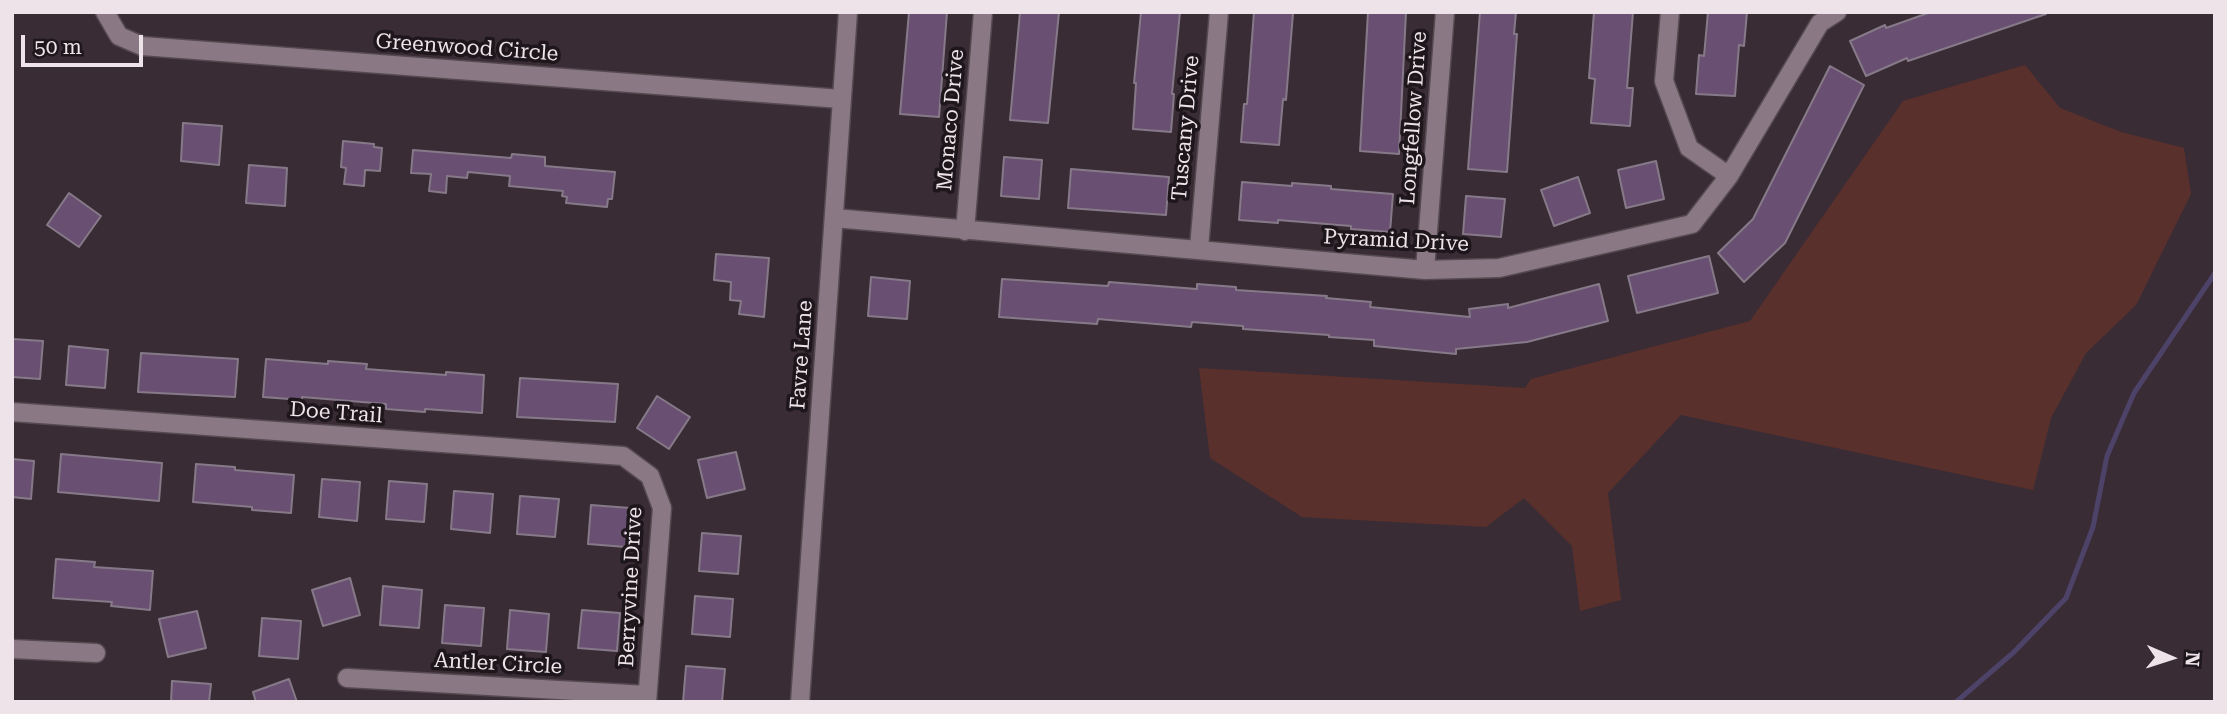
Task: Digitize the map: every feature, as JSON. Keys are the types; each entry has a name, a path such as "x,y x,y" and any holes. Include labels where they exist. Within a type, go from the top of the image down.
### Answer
{"street":[{"name":"Greenwood Circle","path":"105,12 120,36 142,46 841,99"},
{"name":"Favre Lane","path":"800,702 848,12"},
{"name":"Monaco Drive","path":"965,231 983,12"},
{"name":"Tuscany Drive","path":"1199,248 1219,12"},
{"name":"Longfellow Drive","path":"1425,270 1445,12"},
{"path":"1670,12 1664,81 1689,148 1729,176"},
{"name":"Pyramid Drive","path":"834,218 965,231 1199,248 1425,270 1499,268 1692,224 1729,176 1820,23 1837,12"},
{"name":"Doe Trail","path":"12,412 623,456 650,476"},
{"name":"Berryvine Drive","path":"647,699 662,508 650,476"},
{"path":"12,649 96,653"},
{"name":"Antler Circle","path":"348,678 647,699"}],"shaded area":[{"path":"2025,65 2060,108 2121,132 2184,148 2191,194 2136,305 2086,353 2051,418 2033,490 1681,415 1608,493 1621,600 1580,611 1572,546 1524,498 1486,527 1302,517 1210,458 1199,368 1525,388 1531,379 1750,321 1903,101"}],"building":[{"path":"909,12 947,12 939,117 900,114"},
{"path":"1020,12 1059,12 1048,123 1010,120"},
{"path":"1141,12 1180,12 1171,132 1133,129 1134,83"},
{"path":"1254,12 1293,13 1286,100 1283,99 1279,145 1241,142 1244,104 1247,104"},
{"path":"1368,12 1406,12 1399,154 1360,151"},
{"path":"1480,12 1516,12 1514,34 1517,34 1507,172 1468,169"},
{"path":"1594,12 1633,12 1627,88 1633,88 1630,126 1591,123 1595,79 1589,78"},
{"path":"1708,12 1747,12 1744,46 1739,45 1735,96 1696,94 1699,55 1704,56"},
{"path":"1931,12 2046,14 1908,61 1907,58 1866,76 1850,41 1885,25 1886,28"},
{"path":"1830,66 1864,85 1785,243 1744,282 1718,253 1753,219"},
{"path":"183,123 222,126 219,165 181,161"},
{"path":"343,141 374,144 374,147 382,148 380,171 365,170 364,186 344,184 346,168 341,167"},
{"path":"413,150 511,158 512,154 545,157 545,166 615,172 612,199 608,199 607,207 566,203 567,197 562,196 563,191 509,186 510,176 468,172 467,178 447,176 446,193 429,191 431,174 411,173"},
{"path":"1004,157 1042,160 1039,199 1001,196"},
{"path":"1656,161 1664,199 1626,208 1618,170"},
{"path":"249,165 287,168 285,206 246,203"},
{"path":"1071,169 1169,177 1166,215 1068,208"},
{"path":"1578,177 1590,213 1554,226 1541,190"},
{"path":"1242,182 1331,186 1331,189 1393,194 1390,232 1278,220 1278,223 1239,220"},
{"path":"69,193 101,216 79,247 47,225"},
{"path":"1466,196 1505,199 1501,237 1463,234"},
{"path":"716,254 769,258 764,317 739,314 741,301 730,300 731,282 714,280"},
{"path":"1709,256 1718,293 1637,313 1628,276"},
{"path":"871,277 910,281 907,319 868,316"},
{"path":"1002,279 1108,286 1109,282 1197,289 1197,284 1236,287 1236,290 1327,296 1326,298 1371,302 1370,307 1470,317 1469,309 1508,304 1508,308 1599,284 1608,321 1527,342 1456,349 1456,354 1374,346 1374,340 1243,329 1243,326 1192,322 1191,327 1098,319 1097,324 999,317"},
{"path":"12,339 43,341 40,379 12,377"},
{"path":"69,346 108,350 105,388 66,385"},
{"path":"141,353 238,359 235,397 138,392"},
{"path":"266,359 367,364 366,369 446,375 446,372 484,375 482,413 425,409 425,412 386,409 386,404 302,397 302,400 263,397"},
{"path":"520,378 618,384 615,422 517,417"},
{"path":"657,396 690,417 669,449 637,428"},
{"path":"736,452 745,489 707,498 698,460"},
{"path":"61,454 162,463 159,501 58,492"},
{"path":"12,459 34,461 31,499 12,497"},
{"path":"196,464 294,475 291,513 193,502"},
{"path":"322,479 360,482 357,521 319,517"},
{"path":"389,481 427,484 424,522 386,519"},
{"path":"454,491 493,494 490,533 451,529"},
{"path":"520,496 559,499 555,537 517,534"},
{"path":"591,505 630,508 626,547 588,544"},
{"path":"702,533 741,536 738,574 699,571"},
{"path":"56,559 95,562 94,567 153,571 150,610 111,606 112,602 53,598"},
{"path":"350,578 360,615 323,626 312,590"},
{"path":"383,586 422,590 419,628 380,625"},
{"path":"695,596 733,599 730,637 692,634"},
{"path":"445,605 484,608 481,646 442,643"},
{"path":"510,610 549,614 546,652 507,649"},
{"path":"582,610 620,613 617,651 578,648"},
{"path":"197,611 206,648 168,657 159,619"},
{"path":"262,618 301,621 298,659 259,656"},
{"path":"686,666 725,669 722,702 683,702"},
{"path":"289,679 297,702 256,702 253,692"},
{"path":"172,681 211,684 209,702 171,702"}],"waterway":[{"path":"1956,702 2014,652 2066,598 2093,527 2107,456 2134,393 2215,273"}]}
